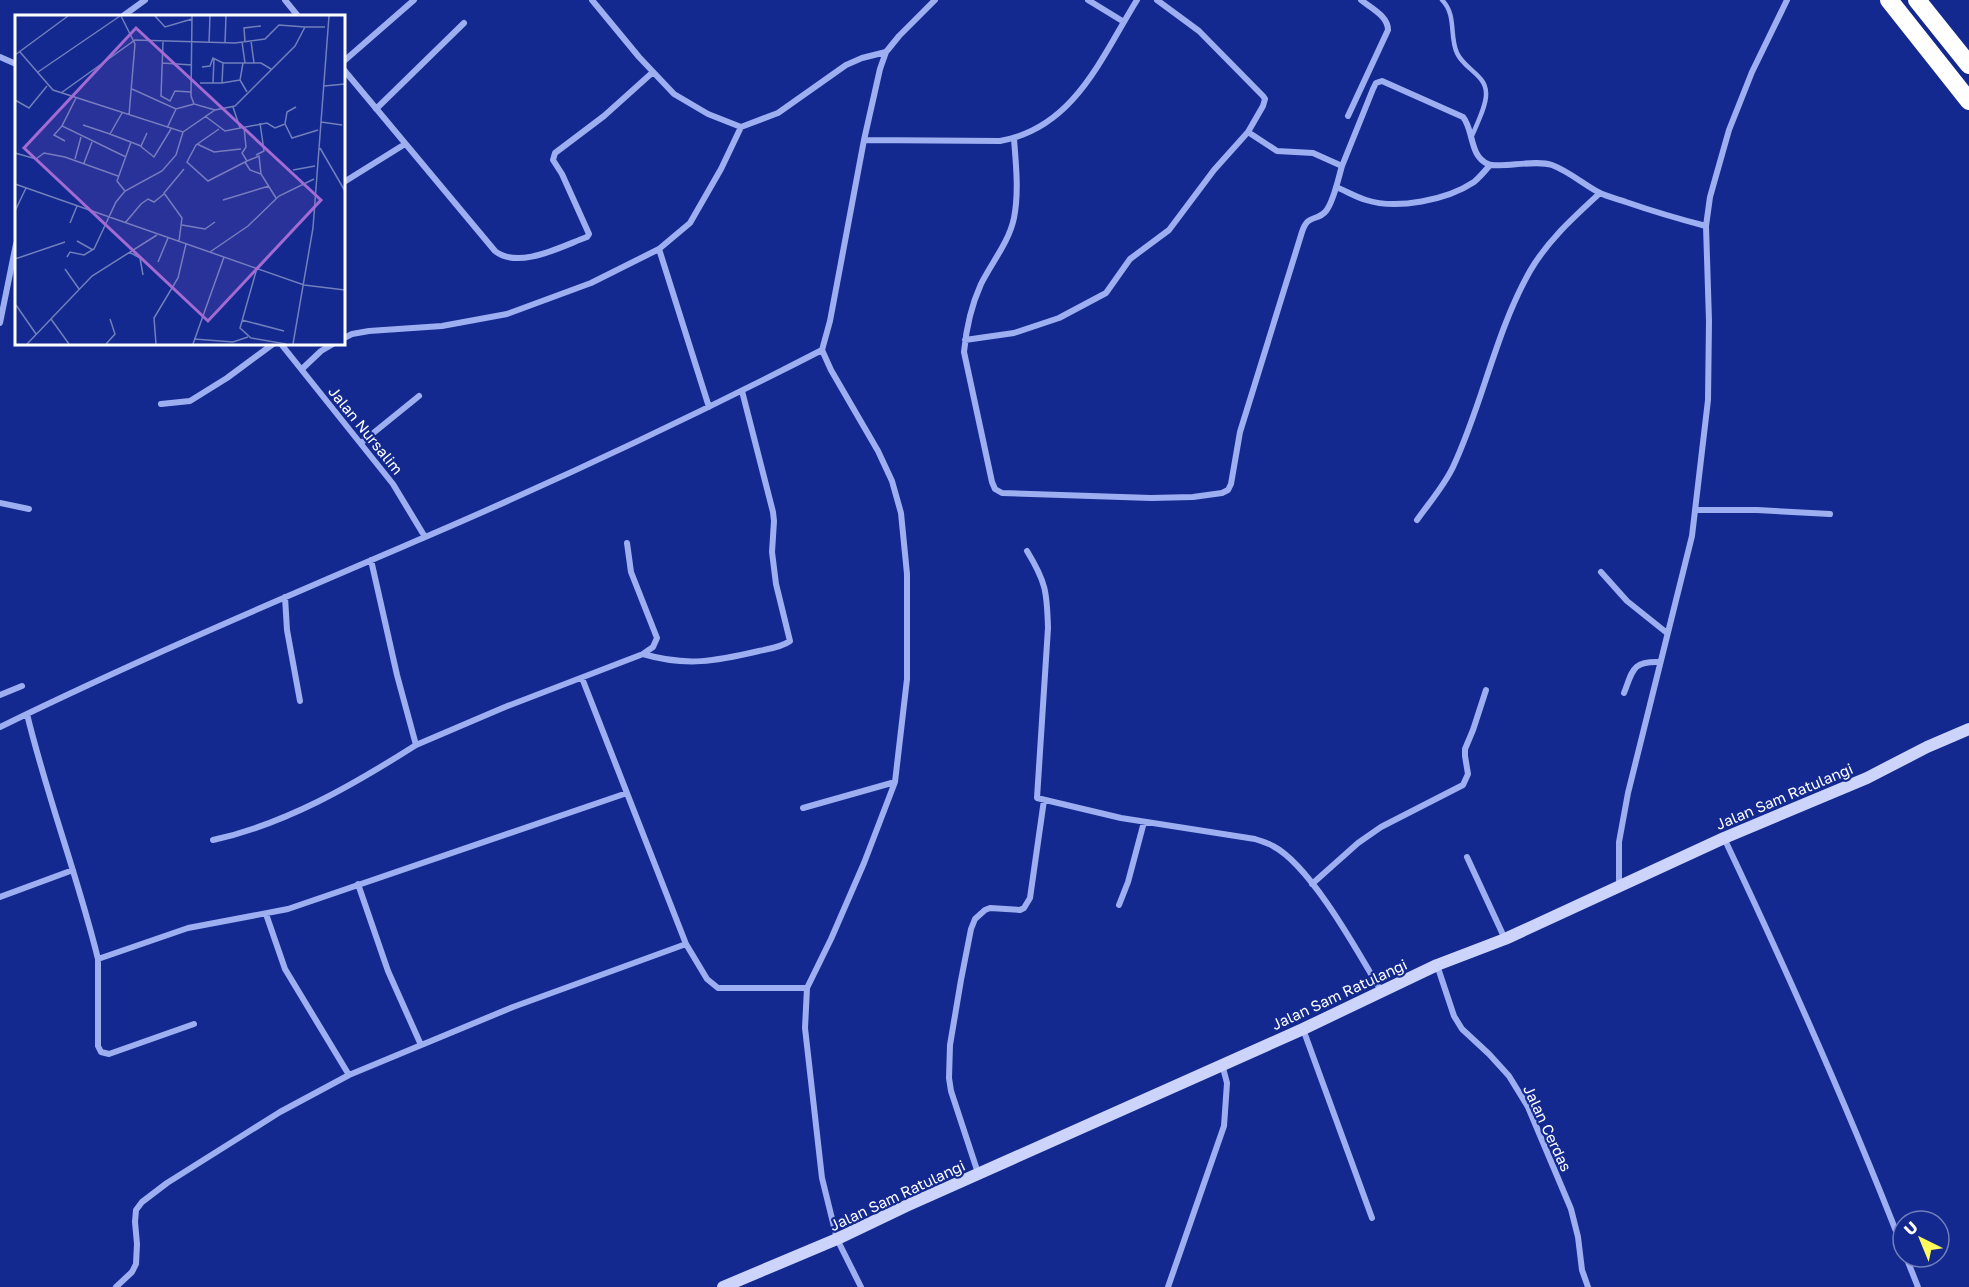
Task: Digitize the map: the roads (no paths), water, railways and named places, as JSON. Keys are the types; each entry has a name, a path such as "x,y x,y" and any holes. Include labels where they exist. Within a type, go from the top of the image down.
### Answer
{"highway":[{"path":"1889,0 1969,101"},
{"path":"1917,0 1969,65"}],"street":[{"path":"124,15 145,0"},
{"path":"285,0 297,15"},
{"path":"345,60 414,0"},
{"path":"592,0 674,94 708,114 741,127 778,113 846,66 862,58 886,52"},
{"path":"861,1287 837,1239 822,1178 805,1028 807,988 864,863 895,782 907,678 908,574 901,513 892,481 822,350 830,321 873,93 886,52 935,0"},
{"path":"1088,0 1124,22"},
{"path":"864,140 1000,141 1014,139 1035,130 1053,118 1075,98 1103,58 1137,0"},
{"path":"965,340 1014,333 1059,318 1106,293 1130,259 1169,230 1214,170 1248,132 1263,106 1265,99 1263,96 1199,31 1157,0"},
{"path":"1348,116 1388,27 1385,19 1361,0"},
{"path":"1619,888 1619,842 1628,793 1692,536 1708,400 1709,321 1706,226 1710,198 1730,130 1752,72 1786,0"},
{"path":"376,109 464,23"},
{"path":"0,57 15,63"},
{"path":"346,78 376,109 495,251 510,258 522,258 587,237 589,234 562,174 553,160 555,153 604,116 653,72"},
{"path":"1366,77 1376,83 1384,82 1460,115 1467,122 1474,149 1479,157 1490,165 1550,164 1577,177 1600,193 1648,210 1706,226"},
{"path":"1014,139 1016,174 1014,216 1002,248 981,284 965,340 966,364 992,482 998,492 1150,498 1193,497 1222,493 1231,486 1240,432 1304,224 1326,211 1376,83"},
{"path":"345,337 369,331 442,326 507,314 591,283 659,249 690,223 721,169 741,127"},
{"path":"1248,132 1277,151 1313,153 1342,166"},
{"path":"345,181 405,144"},
{"path":"1336,187 1367,201 1388,204 1410,203 1451,194 1476,180 1490,165"},
{"path":"1417,520 1452,468 1469,428 1489,366 1513,304 1531,269 1560,230 1600,193"},
{"path":"0,323 15,249"},
{"path":"659,249 709,407"},
{"path":"161,404 190,401 227,378 272,345"},
{"name":"Jalan Nursalim","path":"282,345 393,484 425,537"},
{"path":"302,369 321,351 331,345"},
{"path":"0,728 216,627 425,537 709,407 822,350"},
{"path":"643,654 667,661 710,661 763,650 790,641 776,584 772,552 773,512 742,391"},
{"path":"361,443 419,396"},
{"path":"0,503 28,509"},
{"path":"1695,510 1757,510 1830,514"},
{"path":"213,840 243,834 320,800 367,776 416,745 505,707 643,654 654,647 657,638 632,572 627,543"},
{"path":"1027,551 1041,575 1048,601 1037,798 1121,818 1255,839 1274,846 1294,863 1312,884 1358,951 1381,991"},
{"path":"371,560 397,675 416,745"},
{"path":"1601,572 1627,601 1667,633"},
{"path":"285,597 287,630 300,701"},
{"path":"1624,693 1631,674 1638,665 1644,662 1660,662"},
{"path":"582,678 686,944 707,979 718,987 807,988"},
{"path":"0,695 22,686"},
{"path":"1312,884 1358,843 1381,827 1463,785 1468,774 1465,749 1486,690"},
{"path":"27,714 98,959 98,1046 101,1052 109,1054 194,1024"},
{"name":"Jalan Sam Ratulangi","path":"723,1287 837,1239 978,1173 1303,1029 1437,964 1505,939 1724,838 1867,778 1927,747 1969,730"},
{"path":"803,808 895,782"},
{"path":"98,959 189,928 288,909 627,793"},
{"path":"978,1173 962,1129 949,1077 950,1045 959,991 971,929 978,916 990,908 1020,910 1030,898 1044,800"},
{"path":"1119,905 1128,882 1144,822"},
{"path":"1724,838 1810,1026 1891,1218"},
{"path":"1467,857 1505,939"},
{"path":"0,897 73,870"},
{"path":"358,884 388,971 421,1045"},
{"path":"266,914 285,969 349,1075"},
{"path":"116,1287 132,1272 136,1264 135,1215 138,1206 167,1183 280,1112 349,1075 421,1045 513,1007 686,944"},
{"name":"Jalan Cerdas","path":"1437,964 1454,1016 1462,1029 1509,1076 1528,1107 1571,1209 1578,1237 1582,1270 1588,1287"},
{"path":"1303,1029 1372,1218"},
{"path":"1168,1287 1224,1126 1227,1083 1222,1064"},
{"path":"1911,1269 1918,1287"}],"lane":[{"path":"1442,0 1450,12 1456,52 1461,61 1481,78 1486,92 1472,138"}]}
